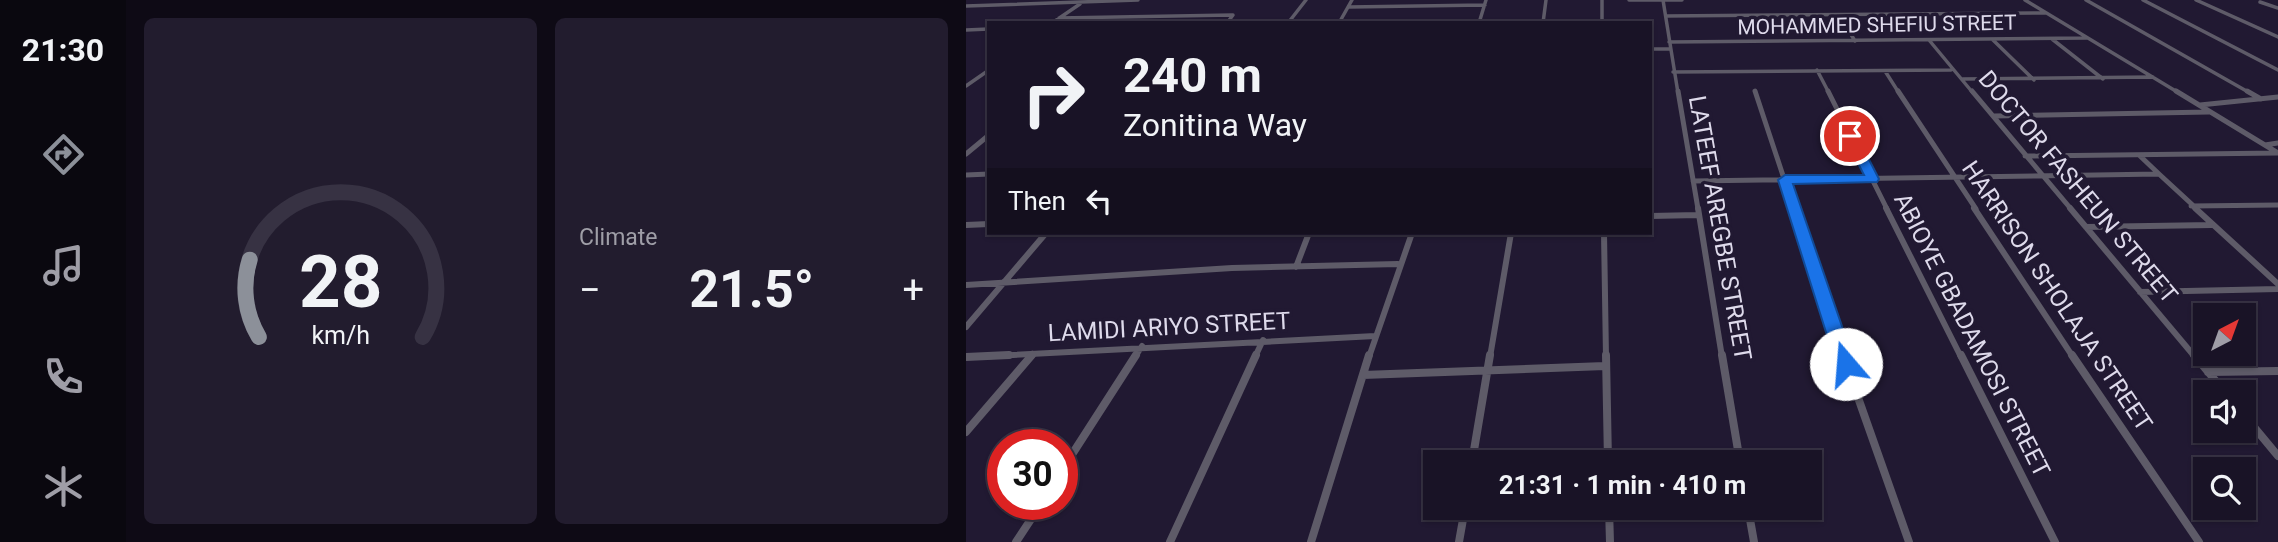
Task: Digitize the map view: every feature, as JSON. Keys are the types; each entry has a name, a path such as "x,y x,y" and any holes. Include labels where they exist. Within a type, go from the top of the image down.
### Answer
{"street":[{"path":"966,6 1138,0"},
{"path":"1290,21 1306,0"},
{"path":"1340,21 1352,0"},
{"path":"1543,21 1546,0"},
{"path":"1601,0 1602,21"},
{"path":"1629,0 1682,0"},
{"name":"LATEEF AREGBE STREET","path":"1663,0 1738,450"},
{"path":"2025,0 2278,153"},
{"path":"2086,0 2260,99"},
{"path":"2143,0 2278,70"},
{"path":"2196,0 2278,37"},
{"path":"1055,21 1083,1"},
{"path":"1349,7 1485,2 1480,21"},
{"path":"2260,2 2278,8"},
{"path":"1666,16 2046,13"},
{"path":"1059,18 1233,15 1228,21"},
{"path":"1839,15 1855,41"},
{"path":"966,36 977,29"},
{"path":"966,30 987,29"},
{"path":"2052,38 2103,79"},
{"name":"MOHAMMED SHEFIU STREET","path":"1652,49 1855,41 2086,38"},
{"name":"DOCTOR FASHEUN STREET","path":"1929,40 2215,380"},
{"path":"1993,40 2035,80"},
{"name":"ABIOYE GBADAMOSI STREET","path":"1817,70 2055,542"},
{"path":"1673,72 1952,70"},
{"path":"966,86 987,71"},
{"name":"HARRISON SHOLAJA STREET","path":"1885,71 2199,542"},
{"path":"1963,79 2153,77"},
{"path":"1755,91 1846,364 1909,542"},
{"path":"2200,105 2278,97"},
{"path":"1994,116 2211,112"},
{"path":"966,154 987,137"},
{"path":"2265,145 2278,143"},
{"path":"2025,156 2278,153"},
{"path":"2139,155 2278,286"},
{"path":"966,175 987,174"},
{"path":"1693,181 2160,174"},
{"path":"2191,206 2278,205"},
{"path":"1652,216 1698,215"},
{"path":"966,225 987,224"},
{"path":"2086,228 2212,225"},
{"path":"966,327 1044,235"},
{"path":"1296,267 1309,235"},
{"path":"1311,542 1398,264 1411,235"},
{"path":"1474,450 1511,235"},
{"path":"1604,235 1608,450"},
{"path":"966,285 1134,274 1398,264"},
{"path":"2140,292 2278,286"},
{"name":"LAMIDI ARIYO STREET","path":"966,357 1375,336"},
{"path":"1170,542 1263,340"},
{"path":"1078,445 1142,346"},
{"path":"966,432 1033,354"},
{"path":"1363,375 1605,366"},
{"path":"2208,372 2278,371"},
{"path":"2256,429 2278,456"},
{"path":"1016,542 1030,520"},
{"path":"1459,542 1463,520"},
{"path":"1609,520 1610,542"},
{"path":"1750,520 1754,542"}],"route":[{"path":"1846,364 1785,180 1872,179 1850,136"}]}
